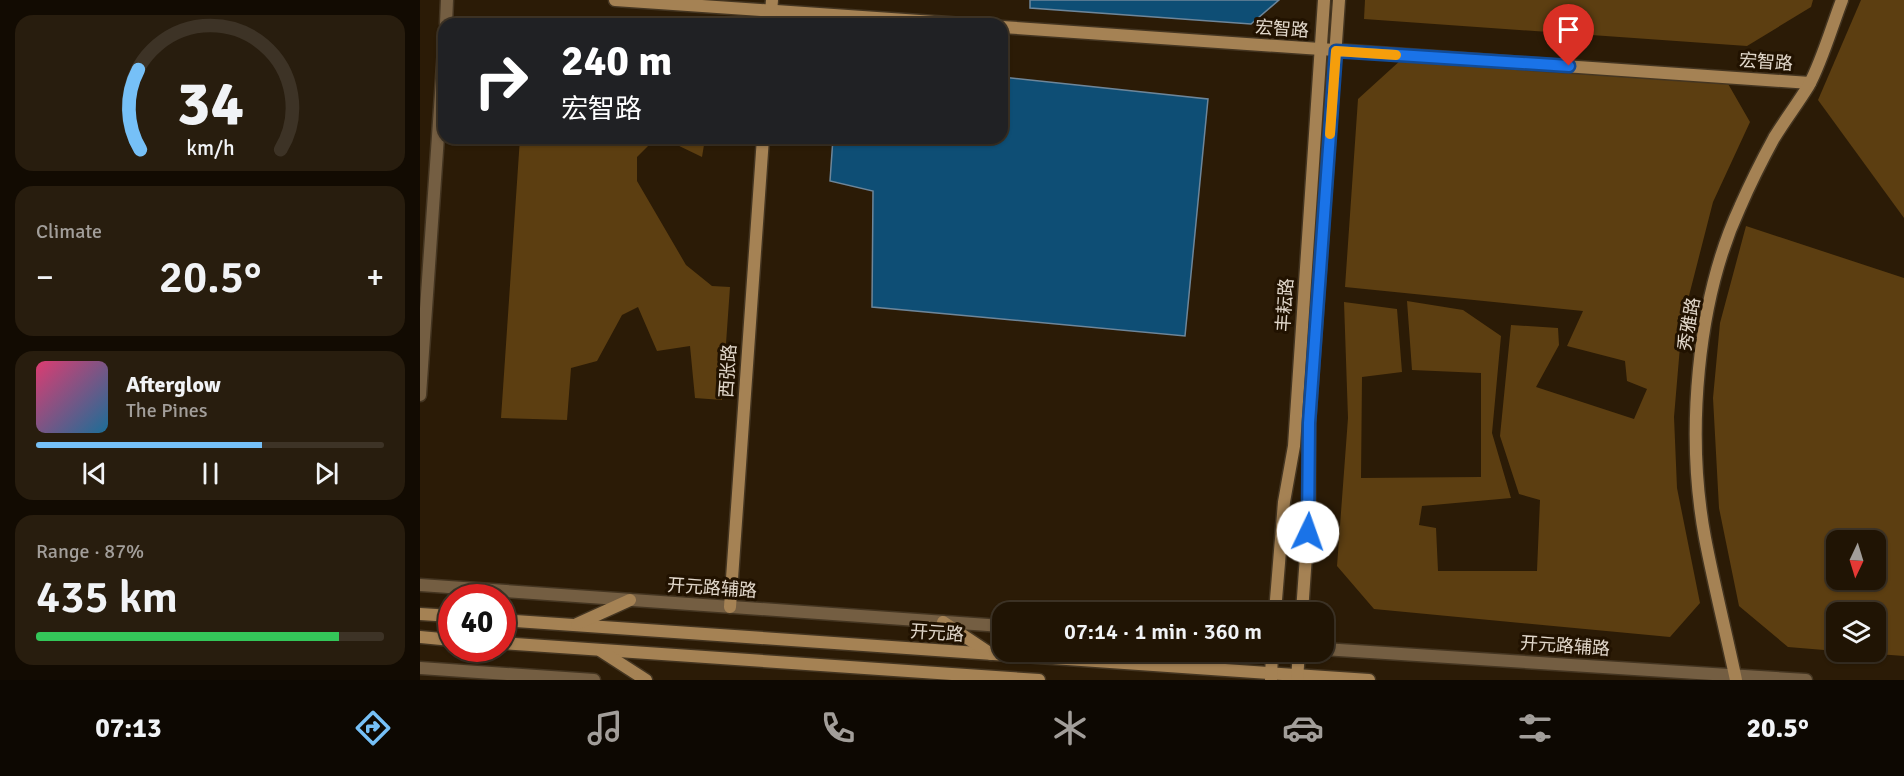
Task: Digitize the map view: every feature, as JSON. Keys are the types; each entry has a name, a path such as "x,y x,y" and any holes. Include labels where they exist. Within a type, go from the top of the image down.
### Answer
{"street":[{"path":"446,18 447,0"},
{"path":"615,0 772,5 903,18"},
{"name":"丰耘路","path":"1276,602 1284,502 1294,446 1324,0"},
{"name":"丰耘路","path":"1303,602 1309,513 1309,423 1339,0"},
{"name":"秀雅路","path":"1736,677 1705,536 1699,487 1696,439 1701,355 1714,286 1739,208 1774,138 1810,82 1842,0"},
{"name":"宏智路","path":"1008,27 1810,82"},
{"path":"420,395 438,136"},
{"name":"西张路","path":"730,607 762,144"},
{"name":"开元路辅路","path":"420,585 992,625"},
{"path":"574,625 630,600"},
{"path":"420,614 438,615"},
{"name":"开元路","path":"516,621 992,654"},
{"path":"943,622 992,654"},
{"path":"420,638 438,639"},
{"path":"516,644 1038,680"},
{"path":"600,650 646,680"},
{"name":"开元路辅路","path":"1334,650 1806,680"},
{"name":"开元路","path":"1089,662 1270,677 1369,680"},
{"path":"1270,677 1271,662"},
{"path":"1297,678 1298,662"},
{"path":"420,668 594,680"},
{"path":"928,680 944,674"}],"shaded area":[{"path":"1365,0 1813,0 1811,7 1747,46 1364,19"},
{"path":"1861,0 1904,0 1904,218 1818,100"},
{"path":"1402,59 1727,82 1750,122 1713,202 1682,323 1674,417 1677,488 1700,603 1670,637 1374,609 1337,566 1348,418 1344,302 1397,309 1402,372 1362,377 1361,478 1481,477 1481,373 1412,370 1407,301 1463,310 1501,336 1492,433 1511,498 1422,506 1419,525 1436,528 1438,571 1537,571 1540,500 1519,494 1500,436 1511,325 1558,328 1559,345 1536,387 1634,419 1647,389 1627,381 1625,361 1567,346 1583,311 1345,287 1358,99"},
{"path":"520,144 650,144 637,157 637,181 686,265 712,286 730,287 722,400 695,398 690,346 657,351 638,307 622,315 597,361 571,368 567,420 501,418"},
{"path":"675,144 704,144 702,157"},
{"path":"1746,226 1904,278 1904,656 1886,655 1886,602 1826,602 1826,650 1788,647 1739,606 1719,508 1713,398 1720,323"}],"building":[{"path":"1030,0 1279,0 1251,24 1030,8"},
{"path":"1008,78 1208,99 1185,336 872,307 873,191 830,181 833,144 1008,144"}],"slow traffic":[{"path":"1330,134 1336,51 1396,55"}],"route":[{"path":"1308,532 1309,423 1336,51 1569,66"}]}
